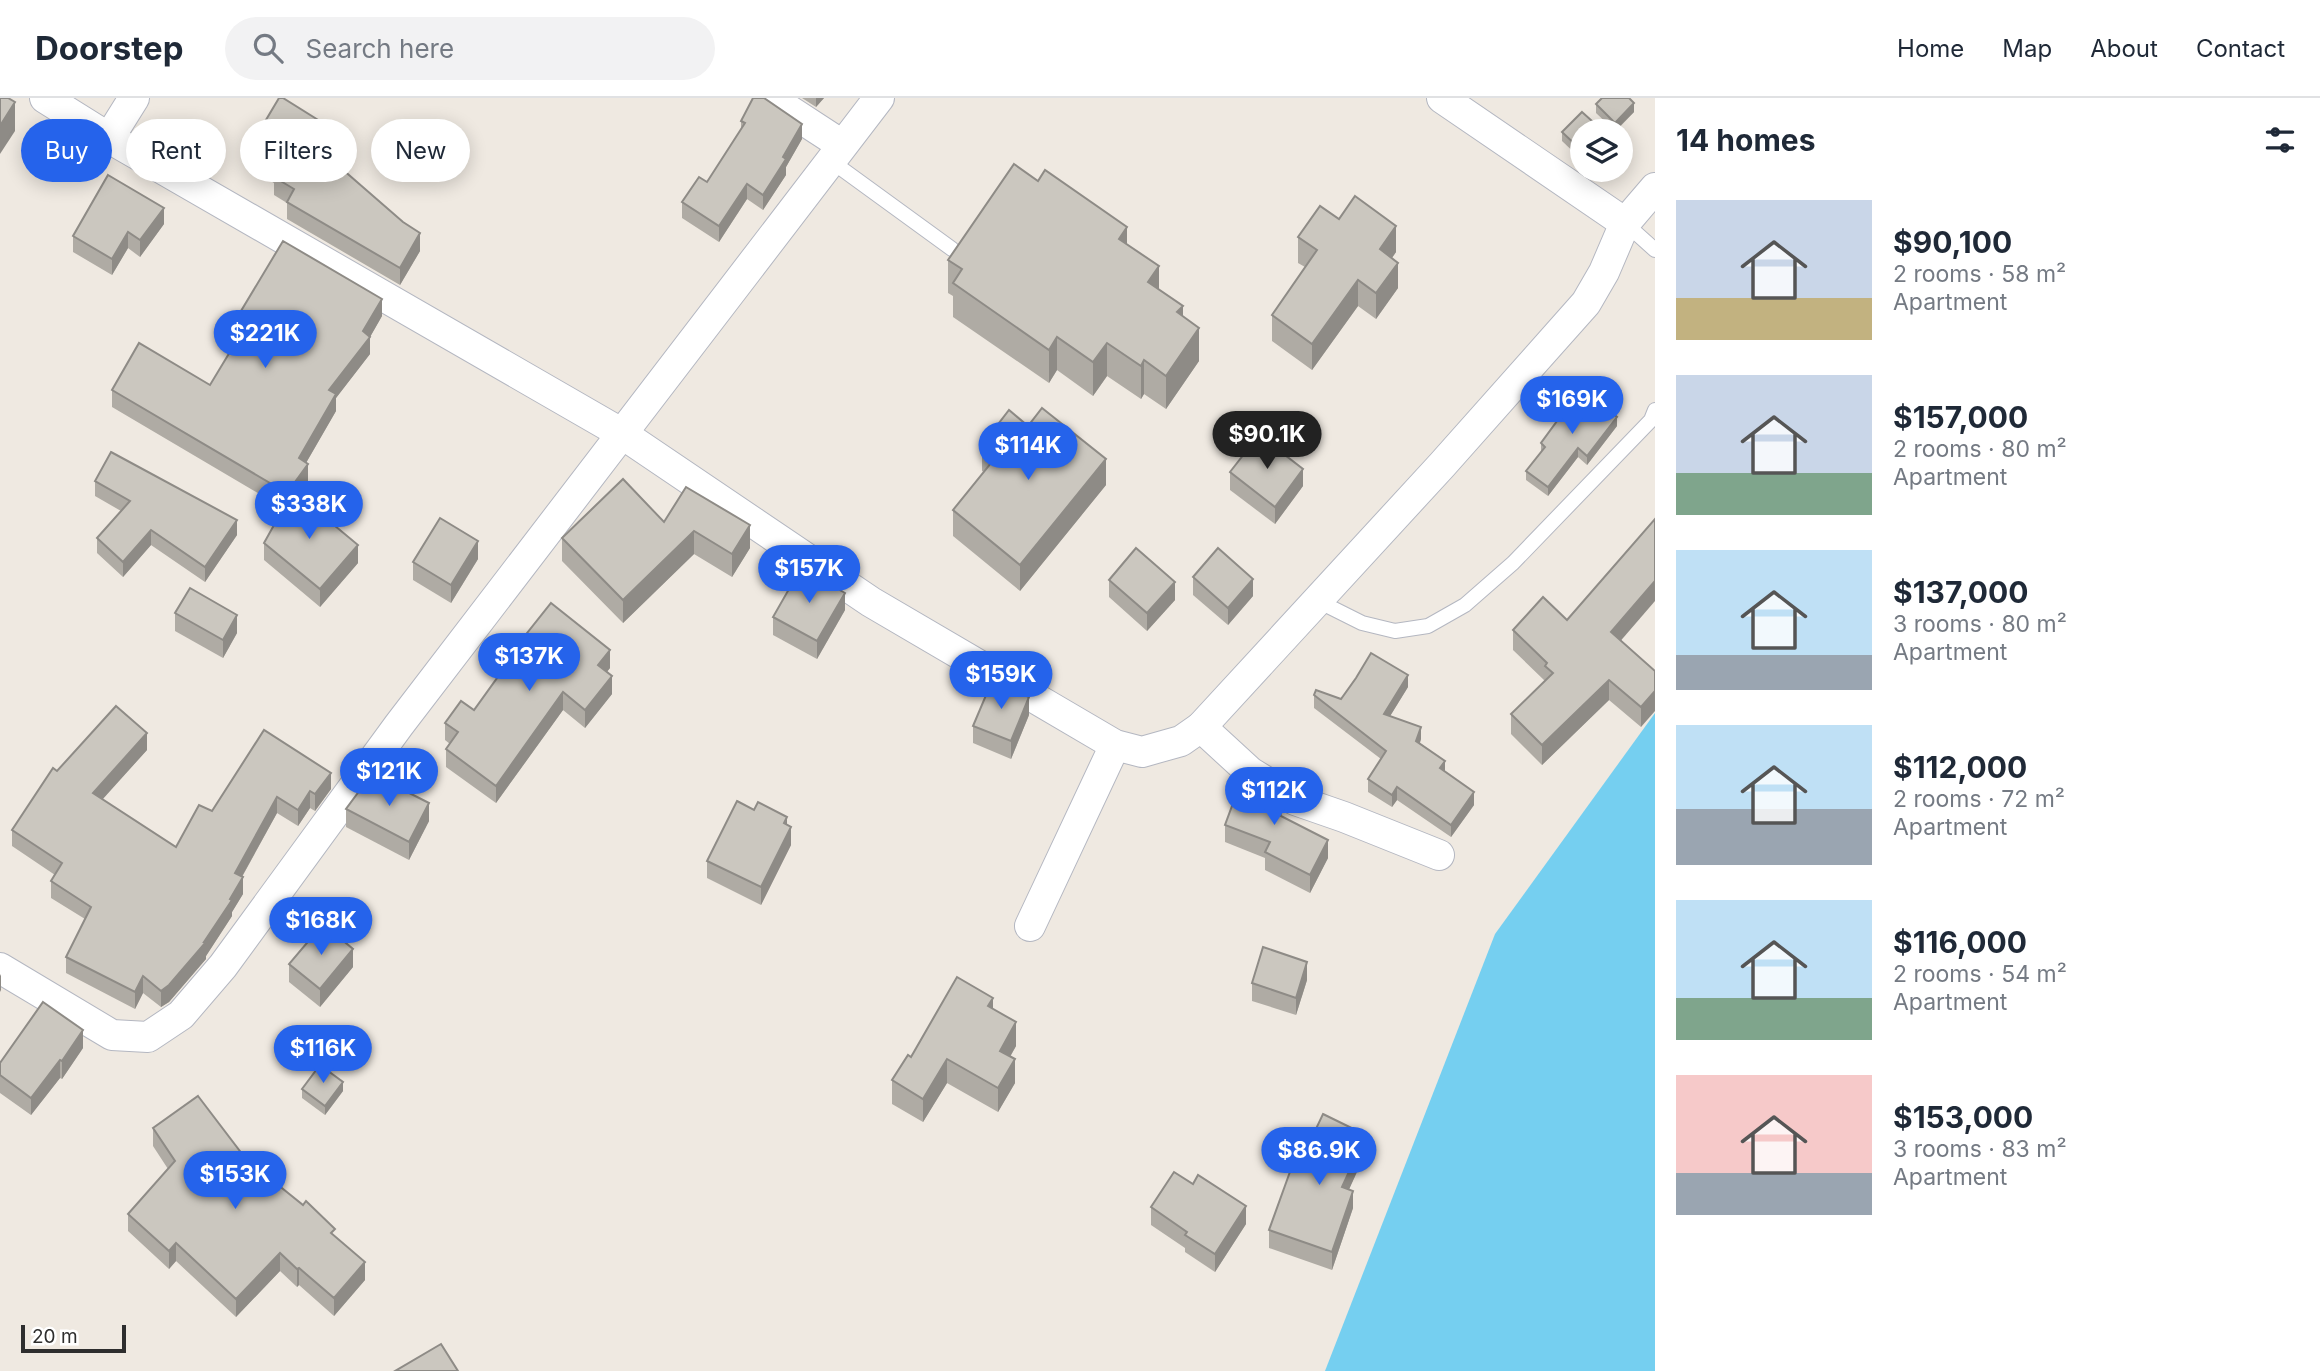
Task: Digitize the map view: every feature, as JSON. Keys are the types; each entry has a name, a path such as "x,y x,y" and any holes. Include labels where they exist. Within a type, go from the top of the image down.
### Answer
{"street":[{"path":"45,98 79,119"},
{"path":"112,133 134,98"},
{"path":"770,98 836,153"},
{"path":"0,968 112,1035 148,1037 181,1015 223,966 399,725 879,98"},
{"path":"1442,98 1625,222"},
{"path":"112,140 621,433 871,602 1115,745 1142,752 1181,741 1201,727 1442,465 1586,303 1604,272 1625,222 1655,188"},
{"path":"1201,727 1250,772 1295,800 1439,855"},
{"path":"1030,926 1115,745"}],"lane":[{"path":"836,153 952,249"},
{"path":"1625,222 1655,250"},
{"path":"1318,601 1362,623 1395,631 1429,626 1465,605 1513,563 1651,420 1655,410"}],"water":[{"path":"1655,713 1655,1371 1325,1371 1495,934"}],"building":[{"path":"0,98 15,102 0,126"},
{"path":"279,98 283,98 317,119 266,119"},
{"path":"753,98 764,98 802,124 783,157 786,159 763,195 747,184 719,226 682,202 699,177 707,182 745,123 741,121"},
{"path":"1602,98 1629,98 1634,103 1619,119 1611,119 1596,104"},
{"path":"1582,112 1590,119 1575,119"},
{"path":"1570,124 1570,140 1562,132"},
{"path":"1014,164 1038,181 1045,170 1127,227 1119,239 1159,266 1148,282 1183,306 1177,312 1199,328 1166,376 1144,360 1141,366 1107,343 1093,362 1057,337 1049,350 953,283 962,269 948,260"},
{"path":"112,177 164,208 140,240 128,232 112,259 73,236 104,182 112,182"},
{"path":"282,182 357,182 403,222 420,233 400,268 287,202 294,189"},
{"path":"1355,196 1396,226 1380,249 1398,263 1376,293 1358,280 1312,344 1272,315 1317,250 1298,237 1320,206 1339,219"},
{"path":"283,241 382,299 363,331 370,337 329,390 336,394 299,458 308,464 287,493 112,390 139,343 210,385 248,322 238,316"},
{"path":"1582,387 1617,417 1587,456 1578,448 1548,487 1526,471 1545,447 1541,443"},
{"path":"1042,408 1106,459 1020,565 953,510 996,457 982,445 1009,410 1028,426"},
{"path":"1259,435 1303,469 1275,507 1230,472"},
{"path":"111,452 237,520 205,567 151,530 123,562 97,538 130,501 95,481"},
{"path":"623,479 664,522 686,487 750,525 732,554 694,531 623,600 562,538"},
{"path":"293,491 358,545 320,589 264,543"},
{"path":"440,518 478,541 451,585 413,562"},
{"path":"1655,519 1655,581 1611,632 1655,671 1655,691 1641,707 1609,680 1542,745 1511,714 1553,673 1545,666 1547,663 1513,630 1543,597 1567,620"},
{"path":"1136,548 1175,582 1147,613 1109,580"},
{"path":"1218,548 1253,579 1228,608 1193,577"},
{"path":"801,568 845,593 817,641 773,617"},
{"path":"190,588 237,615 223,640 175,613"},
{"path":"551,603 610,650 598,665 612,676 585,710 563,692 496,786 446,749 458,732 445,723 461,701 474,710 515,653 512,652"},
{"path":"1371,653 1408,675 1384,714 1421,727 1416,741 1445,761 1440,768 1474,792 1451,825 1397,787 1392,795 1368,779 1386,751 1314,695 1316,690 1341,699"},
{"path":"992,681 1029,697 1011,741 973,726"},
{"path":"116,706 147,733 93,793 176,847 199,805 212,811 264,730 331,773 315,794 310,791 298,810 277,797 235,873 243,877 230,899 232,900 206,942 161,991 143,976 135,992 66,957 91,907 51,881 62,863 12,830 53,768 57,771"},
{"path":"372,774 429,803 409,842 346,809 360,790 362,791"},
{"path":"1242,779 1282,795 1275,813 1328,840 1310,875 1265,852 1270,842 1225,825"},
{"path":"737,801 754,810 758,802 787,817 784,823 791,827 761,887 707,861"},
{"path":"323,924 353,949 320,989 289,964"},
{"path":"1263,947 1307,962 1296,998 1252,983"},
{"path":"957,977 993,998 988,1006 1016,1022 1000,1051 1015,1059 998,1088 947,1059 923,1099 892,1080 908,1055 911,1057"},
{"path":"43,1002 83,1030 62,1061 60,1060 31,1098 0,1075 0,1063"},
{"path":"320,1065 343,1082 325,1106 302,1089"},
{"path":"198,1096 246,1159 303,1205 306,1201 335,1229 331,1233 365,1262 334,1298 280,1253 236,1299 176,1243 169,1251 128,1214 175,1161 153,1128"},
{"path":"1323,1114 1366,1135 1342,1187 1353,1191 1332,1252 1269,1230 1291,1169 1296,1171"},
{"path":"1174,1172 1193,1184 1198,1175 1246,1206 1215,1254 1185,1235 1187,1232 1151,1207"},
{"path":"441,1344 458,1371 395,1371"}]}
